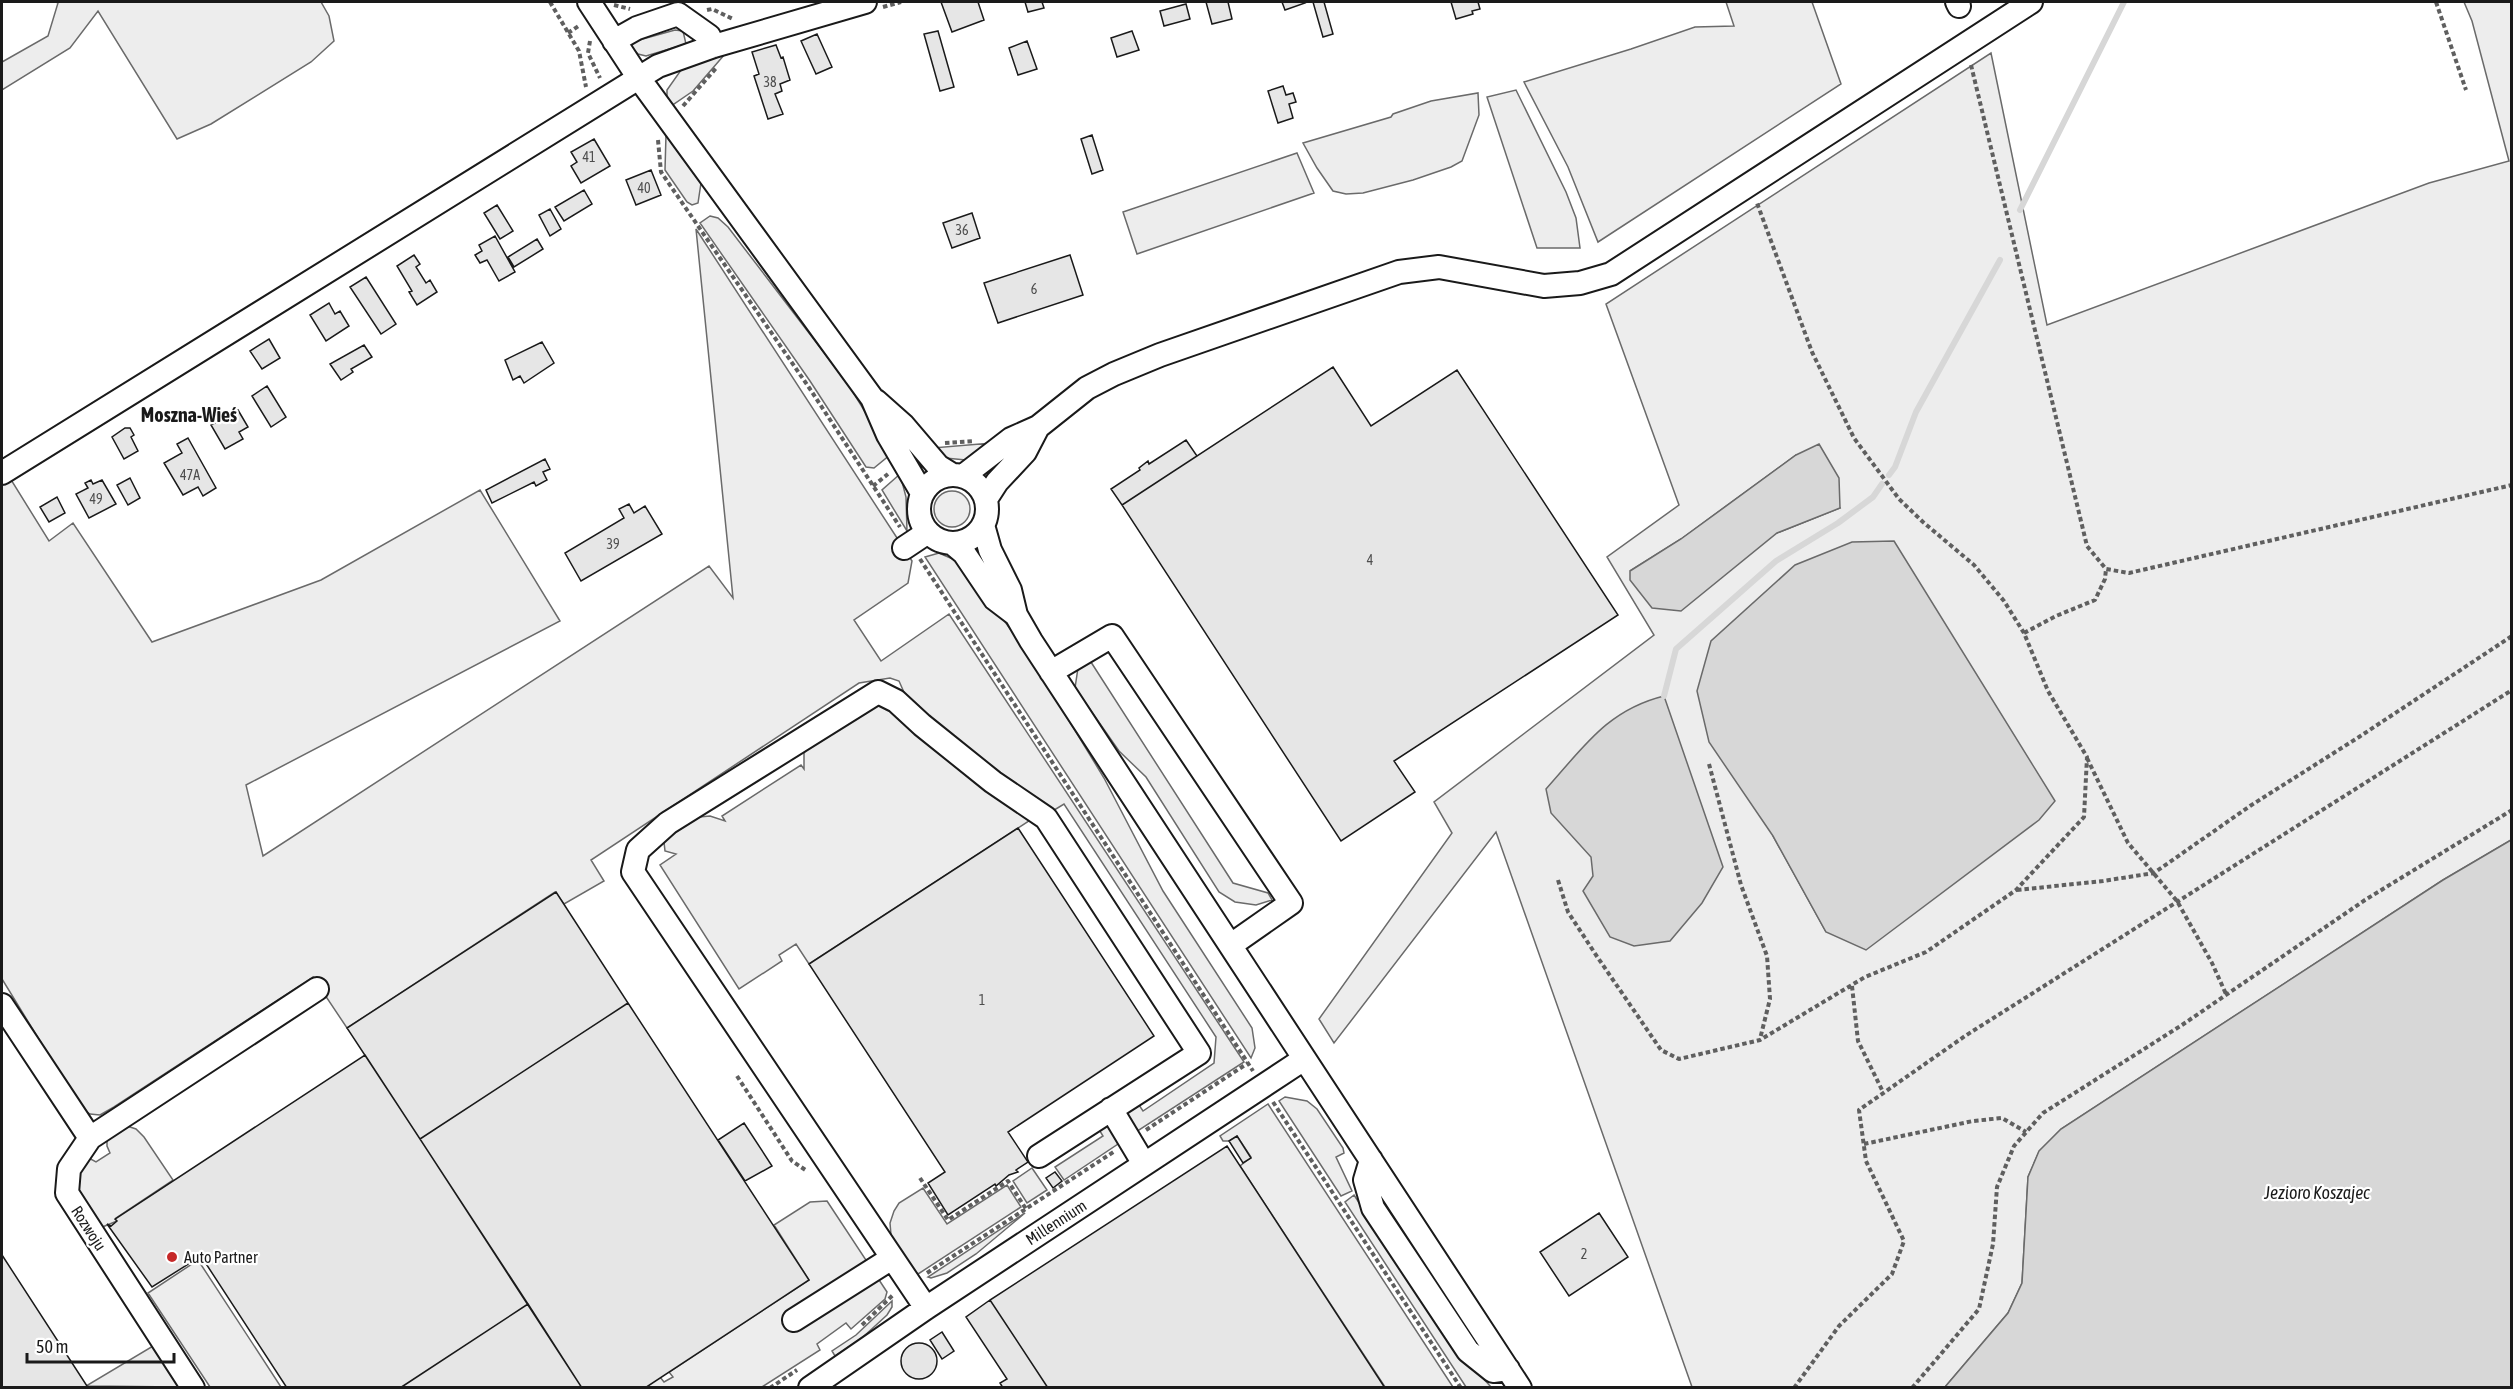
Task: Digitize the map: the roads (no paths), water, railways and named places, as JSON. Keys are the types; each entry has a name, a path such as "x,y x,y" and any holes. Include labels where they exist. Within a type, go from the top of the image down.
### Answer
{"street":[{"path":"2,473 638,76 667,62 714,46 865,2"},
{"path":"1016,615 995,598 964,553 952,543 939,540 914,541 922,493 934,480 957,475 1011,439 1038,427 1087,388 1114,374 1171,351 1399,272 1439,267 1544,286 1580,283 1611,274 2031,2"},
{"path":"586,12 614,41 872,398 888,435 922,493"},
{"path":"614,41 637,28 678,14 707,33 714,46"},
{"path":"872,398 903,425 938,466 975,482 986,499"},
{"path":"952,543 970,538 983,525 986,517 986,499 997,482 1025,452 1038,427"},
{"path":"983,525 990,550 1010,590 1016,615 1051,672 1514,1378"},
{"path":"1051,672 1112,636 1291,903 1231,945"},
{"path":"926,1308 901,1290 633,872 638,850 668,823 878,692 896,701 993,782 1046,818 1199,1053 1039,1156"},
{"path":"2,1005 90,1138 317,988"},
{"name":"Millennium","path":"813,1381 1304,1059"},
{"path":"1111,1109 1144,1164"},
{"name":"Rozwoju","path":"90,1138 69,1169 67,1193 193,1388"},
{"path":"794,1320 884,1264"}],"water":[{"path":"1819,444 1839,478 1840,508 1777,533 1681,611 1652,608 1630,580 1630,571 1681,539 1796,455"},
{"path":"1894,541 2055,801 2039,820 1866,950 1826,932 1773,836 1709,742 1697,691 1711,641 1795,565 1852,542"},
{"path":"1664,696 1723,867 1702,903 1670,941 1634,946 1610,937 1583,891 1593,876 1591,857 1551,813 1546,789 1585,745 1611,721 1644,702"},
{"name":"Jezioro Koszajec","path":"2511,840 2511,1387 1945,1387 2008,1313 2022,1283 2028,1177 2039,1151 2061,1129 2443,880"}],"waterway":[{"path":"2020,210 2124,2"},
{"path":"1889,475 1895,467 1916,412 2000,260"},
{"path":"1664,696 1676,649 1776,561 1838,523 1873,497 1882,484"}],"place":[{"name":"Auto Partner","path":"172,1257"}],"district":[{"name":"Moszna-Wieś","path":"189,415"}]}
